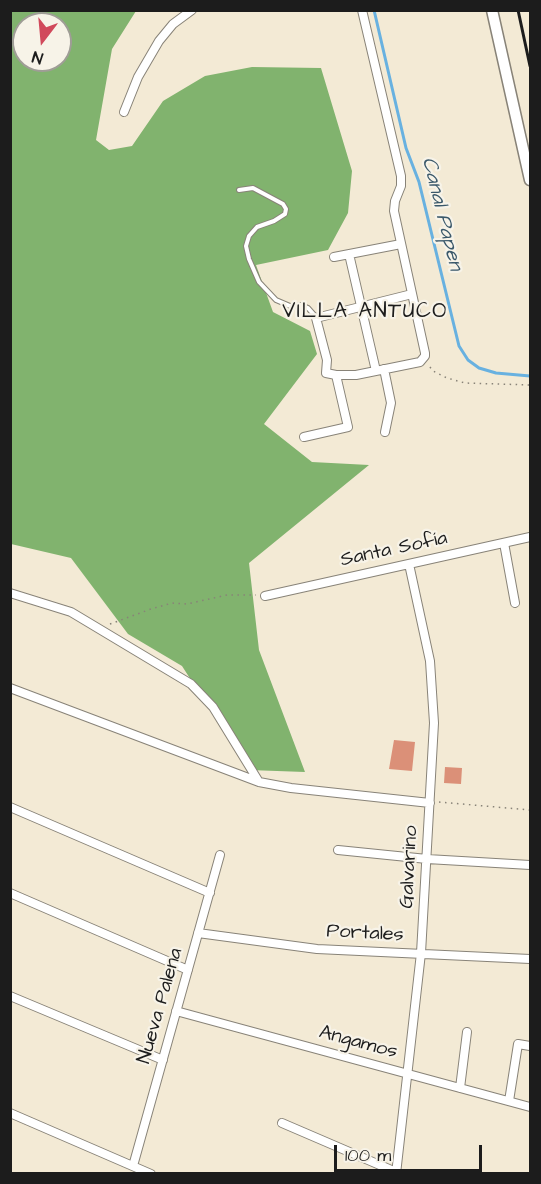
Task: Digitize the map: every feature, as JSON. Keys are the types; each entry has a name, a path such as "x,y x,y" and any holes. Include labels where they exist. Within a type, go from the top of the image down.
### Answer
{"street":[{"path":"124,112 138,77 159,41 179,18 192,10"},
{"path":"362,10 401,176 401,186 394,206 425,353 424,359 420,362 356,375 326,373 327,360 316,318 412,294"},
{"path":"492,10 531,180"},
{"path":"334,257 401,243"},
{"path":"349,254 361,307 391,403 385,432"},
{"path":"303,437 348,428 336,375"},
{"name":"Santa Sofía","path":"264,596 531,537"},
{"path":"504,543 515,603"},
{"name":"Galvarino","path":"396,1173 421,953 434,711 432,679 409,564"},
{"path":"10,593 71,612 198,689 213,706 259,782"},
{"path":"10,688 259,782 291,788 430,803"},
{"path":"10,807 210,893"},
{"path":"338,850 427,859 531,865"},
{"name":"Nueva Palena","path":"133,1166 220,855"},
{"path":"10,892 188,970"},
{"name":"Portales","path":"198,933 317,949 531,960"},
{"path":"10,996 163,1060"},
{"name":"Angamos","path":"176,1011 531,1107"},
{"path":"459,1088 467,1032"},
{"path":"509,1101 518,1044 531,1046"},
{"path":"10,1113 151,1173"},
{"path":"282,1123 396,1173"}],"lane":[{"path":"239,190 253,188 283,204 286,209 285,214 257,227 249,236 246,246 249,259 259,282 276,300 290,306 301,305 308,308 316,318"}],"path":[{"path":"424,359 433,371 465,383 531,385"},
{"path":"97,627 172,603 187,604 227,595 264,596"},
{"path":"430,803 531,810"}],"green space":[{"path":"11,11 136,11 112,49 96,140 109,150 132,146 163,101 205,76 252,67 321,68 352,171 348,213 328,250 256,265 273,312 310,331 317,354 264,424 312,462 369,465 249,563 259,650 305,772 249,770 182,666 128,634 71,558 11,544"}],"building":[{"path":"394,740 415,742 412,771 389,769"},
{"path":"445,767 462,768 461,784 444,783"}],"waterway":[{"name":"Canal Papen","path":"374,10 406,148 419,182 459,346 468,360 479,368 496,373 530,376"}],"railway":[{"path":"518,10 530,66"}],"district":[{"name":"VILLA ANTUCO","path":"365,313"}]}
